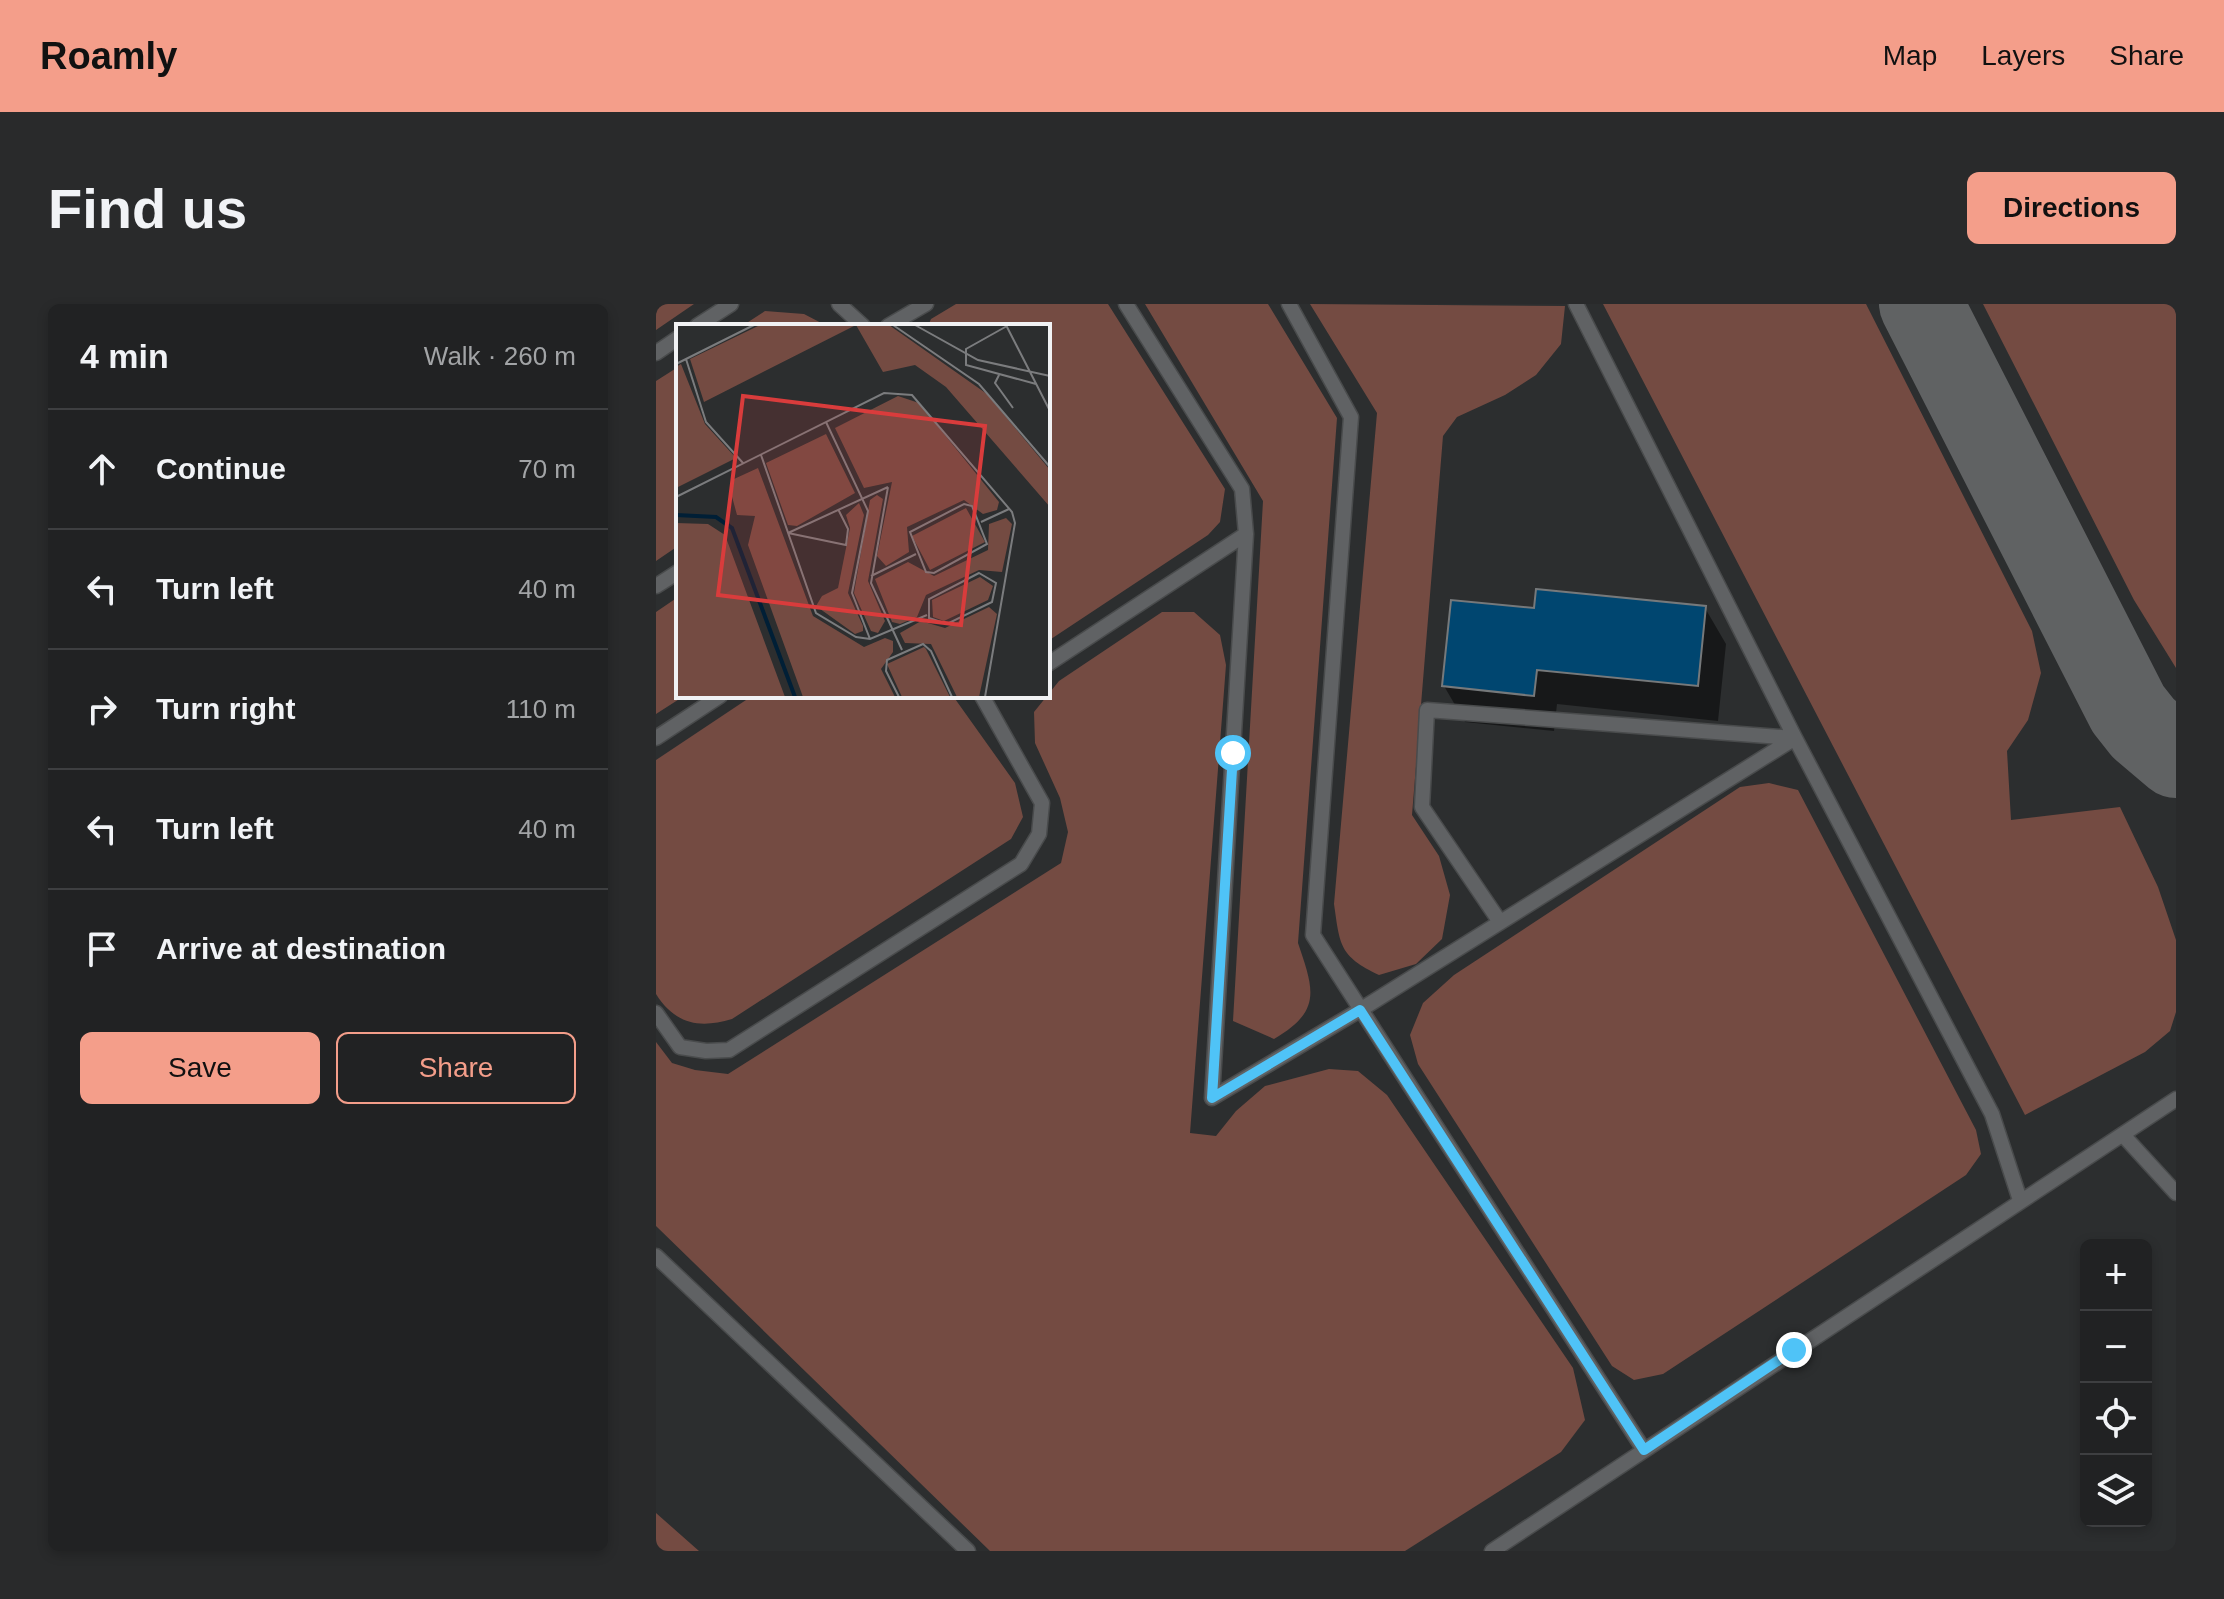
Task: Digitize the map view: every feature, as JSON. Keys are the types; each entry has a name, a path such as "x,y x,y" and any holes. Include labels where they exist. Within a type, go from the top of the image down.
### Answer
{"lane":[{"path":"700,324 731,304"},
{"path":"839,304 861,324"},
{"path":"891,324 926,304"},
{"path":"1126,304 1242,489 1246,534 1212,1098 1360,1010 1795,738"},
{"path":"1289,304 1351,417 1313,935 1644,1450"},
{"path":"1576,304 1795,738 1992,1114 2020,1200"},
{"path":"656,353 676,339"},
{"path":"1050,663 1246,534"},
{"path":"656,586 676,573"},
{"path":"656,738 717,698"},
{"path":"656,1013 680,1047 706,1051 729,1050 1021,864 1039,834 1042,803 990,699"},
{"path":"1500,922 1422,807 1427,710 1795,738"},
{"path":"1492,1551 2176,1099"},
{"path":"2123,1135 2176,1193"},
{"path":"656,1256 968,1551"}],"shaded area":[{"path":"656,304 694,304 656,330"},
{"path":"956,304 1108,304 1225,489 1220,522 1208,535 1050,640 1050,324 929,324 931,319"},
{"path":"1145,304 1268,304 1337,418 1298,943 1308,974 1310,998 1300,1019 1274,1039 1233,1021 1263,501"},
{"path":"1310,304 1565,306 1561,344 1536,375 1505,395 1457,417 1443,436 1412,815 1439,856 1450,895 1442,939 1416,964 1379,975 1356,962 1344,948 1334,904 1377,413"},
{"path":"1603,304 1866,304 2032,631 2041,673 2028,720 2007,751 2011,820 2120,807 2158,887 2176,940 2176,1012 2170,1031 2145,1052 2025,1115"},
{"path":"1983,304 2176,304 2176,668 2134,600"},
{"path":"765,311 804,314 823,324 745,324"},
{"path":"676,368 676,547 656,561 656,381"},
{"path":"676,598 676,698 681,698 656,714 656,612"},
{"path":"1162,612 1194,612 1220,635 1226,665 1190,1133 1216,1136 1236,1111 1265,1086 1329,1069 1358,1071 1387,1095 1573,1368 1585,1420 1561,1452 1405,1551 990,1551 656,1226 656,1042 672,1063 695,1070 728,1074 1061,863 1068,832 1060,798 1035,743 1034,712 1045,698 1050,698 1050,692 1059,681"},
{"path":"749,698 954,698 1015,783 1023,817 1011,839 732,1019 709,1024 689,1022 671,1012 656,994 656,760"},
{"path":"1769,783 1798,790 1976,1130 1981,1154 1966,1175 1663,1374 1634,1380 1612,1366 1418,1064 1410,1035 1423,1003 1454,975 1740,787"},
{"path":"656,1513 699,1551 656,1551"}],"building":[{"path":"1536,589 1706,606 1698,686 1537,670 1534,696 1442,686 1451,600 1534,608"}],"taxiway":[{"path":"1921,304 2128,709 2143,728 2176,756"}],"route":[{"path":"1233,753 1212,1098 1360,1010 1644,1450 1794,1350"}]}
